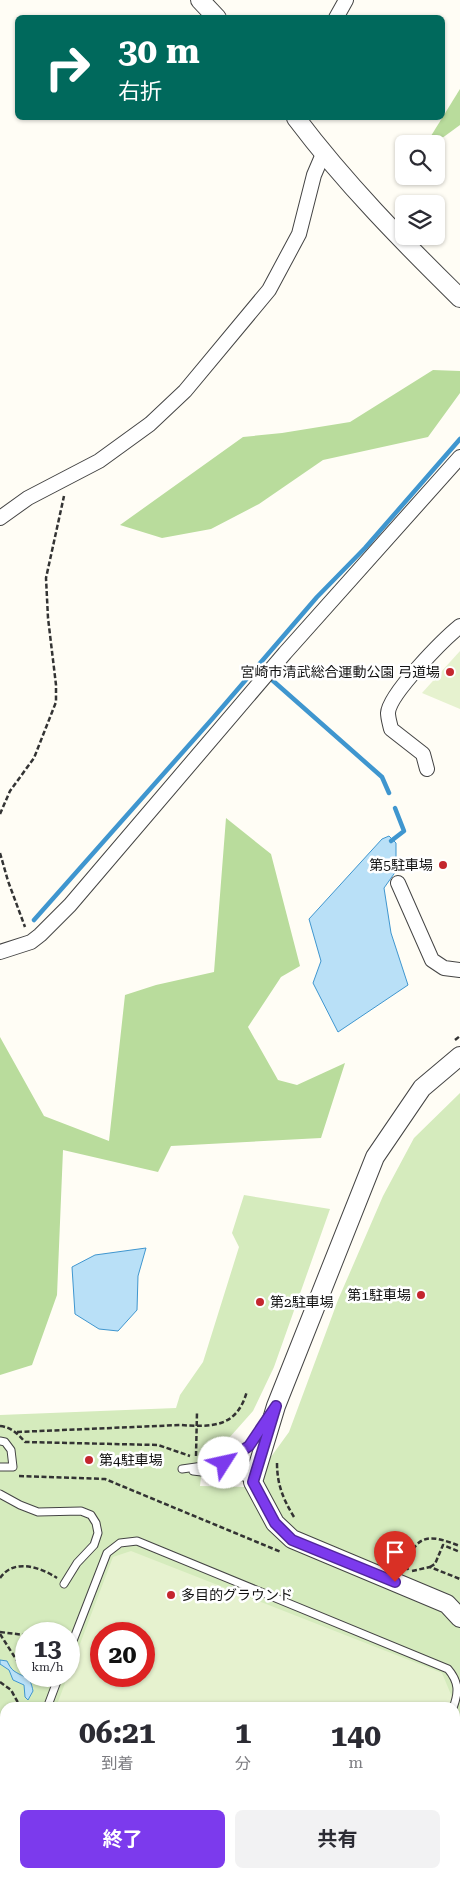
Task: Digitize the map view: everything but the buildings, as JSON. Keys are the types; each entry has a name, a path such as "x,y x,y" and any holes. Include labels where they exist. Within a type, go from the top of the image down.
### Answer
{"street":[{"path":"200,0 214,15"},
{"path":"338,15 346,0"},
{"path":"298,120 323,154 407,246 460,298"},
{"path":"0,518 28,498 99,461 150,424 185,391 269,290 299,234 314,175 323,154"},
{"path":"0,952 31,942 70,905 285,653 460,457"},
{"path":"427,769 423,754 391,729 388,712 400,690 443,640 460,626"},
{"path":"398,883 432,960 444,968 460,970"},
{"path":"460,1056 422,1088 375,1157 276,1406 255,1476 275,1523 292,1540 447,1604 460,1618"}],"lane":[{"path":"182,1469 224,1463 249,1446 276,1406"},
{"path":"0,1441 5,1442 11,1450 13,1467 0,1467"},
{"path":"182,1469 244,1477 255,1476"},
{"path":"182,1469 255,1476"},
{"path":"0,1494 38,1512 81,1511 91,1515 96,1523 98,1533 94,1545 77,1563 64,1584"},
{"path":"80,1623 107,1553 120,1543 137,1541 448,1669 456,1678 458,1694 455,1702"},
{"path":"49,1702 55,1687"}],"path":[{"path":"0,814 10,791 34,758 56,702 46,578 68,478"},
{"path":"0,853 8,881 31,942"},
{"path":"17,1432 180,1425 206,1426 224,1423 236,1415 244,1404 247,1391"},
{"path":"0,1426 17,1432 25,1442 158,1445 196,1457 197,1412"},
{"path":"277,1460 277,1479 283,1500 297,1522"},
{"path":"19,1476 105,1479"},
{"path":"408,1561 413,1548 421,1540 430,1537 460,1546"},
{"path":"411,1571 435,1564 443,1545 460,1552"},
{"path":"0,1578 1,1575 14,1568 30,1565 45,1570 64,1584"},
{"path":"430,1567 460,1579"},
{"path":"0,1633 15,1634"},
{"path":"0,1633 15,1657"},
{"path":"0,1682 11,1690 18,1702"}],"green space":[{"path":"460,89 460,125 445,136 432,135 441,120 445,120 445,113"},
{"path":"433,370 460,371 460,393 428,437 323,460 259,504 211,529 162,538 120,525 243,437 350,422"},
{"name":"宮崎市清武総合運動公園 弓道場","path":"460,651 460,709 422,693"},
{"path":"226,818 271,854 300,966 281,977 248,1027 278,1080 297,1085 345,1063 321,1138 171,1146 158,1172 63,1150 57,1295 32,1365 0,1375 0,1037 44,1116 109,1141 125,995 156,985 214,972"},
{"path":"460,1093 460,1702 0,1702 0,1415 176,1408 180,1395 203,1362 239,1247 232,1233 244,1195 330,1209 274,1367 253,1411 229,1438 204,1451 200,1486 249,1487 289,1432 338,1300 383,1196 414,1138"},
{"name":"多目的グラウンド","path":"131,1551 442,1673 452,1697 450,1702 58,1702 64,1687 80,1687 80,1644 113,1557"}],"water":[{"path":"389,836 396,843 396,871 384,888 391,933 408,985 338,1032 313,983 321,961 309,919 382,839"},
{"path":"146,1248 138,1276 137,1310 118,1331 99,1329 75,1314 72,1267 95,1255"},
{"path":"0,1660 7,1661 15,1671 15,1681 9,1670 0,1664"},
{"path":"24,1687 32,1687 33,1691 28,1700 25,1697"}],"waterway":[{"path":"34,920 213,718 317,597 365,548 460,439"},
{"path":"271,679 382,777 389,793"},
{"path":"391,841 404,831 395,808"}],"place":[{"name":"宮崎市清武総合運動公園 弓道場","path":"450,672"},
{"name":"第5駐車場","path":"443,865"},
{"name":"第1駐車場","path":"421,1295"},
{"name":"第2駐車場","path":"260,1302"},
{"name":"第4駐車場","path":"89,1460"},
{"name":"多目的グラウンド","path":"171,1595"}],"route":[{"path":"224,1463 249,1446 276,1406 253,1482 275,1523 292,1540 395,1582"}]}
